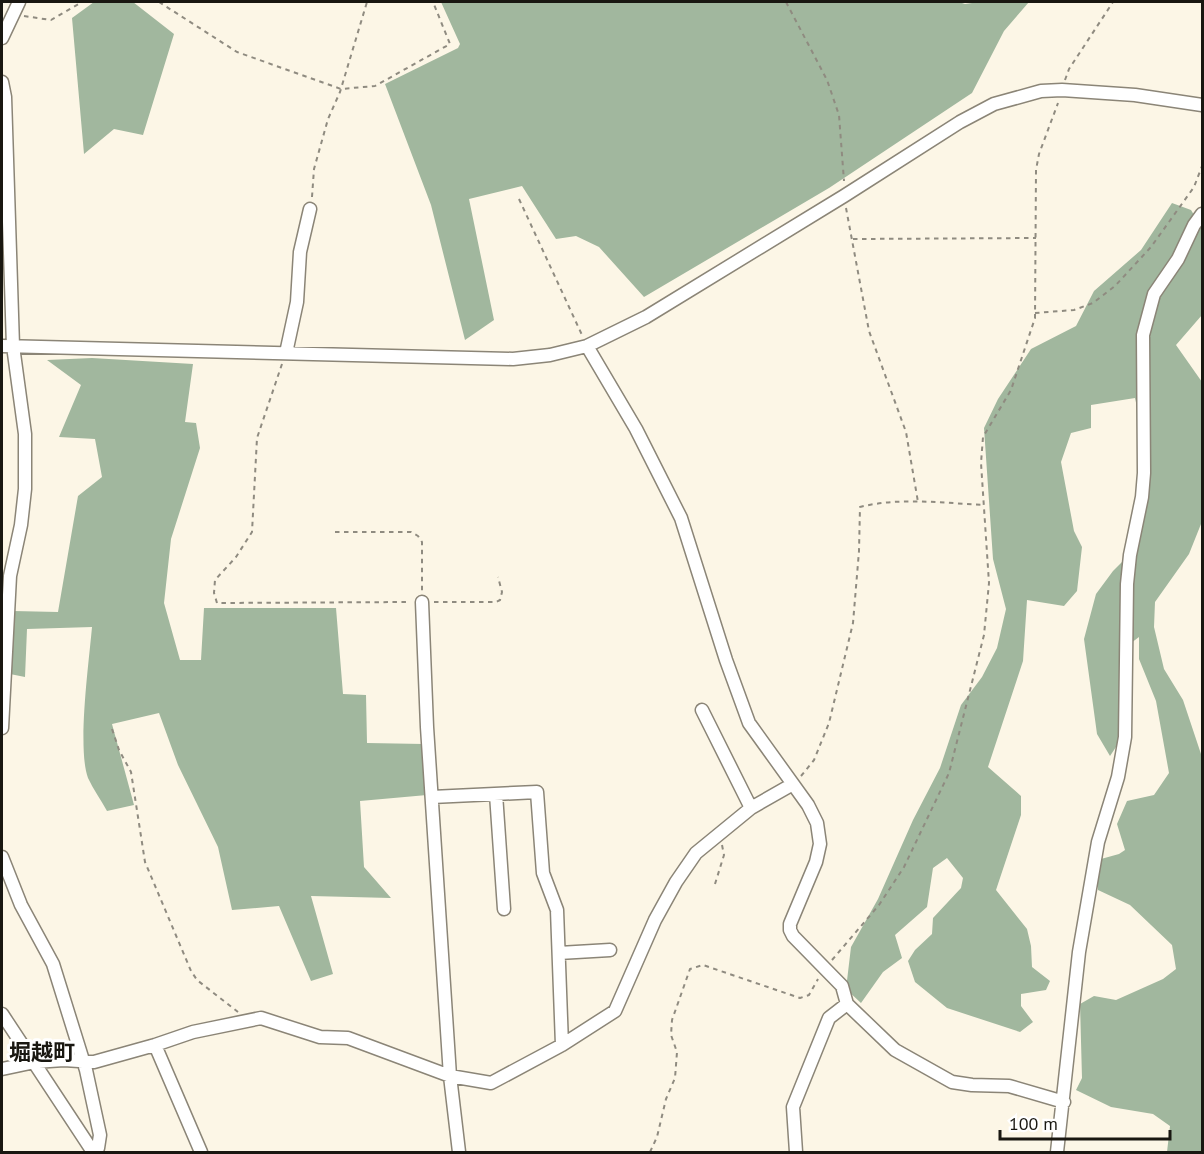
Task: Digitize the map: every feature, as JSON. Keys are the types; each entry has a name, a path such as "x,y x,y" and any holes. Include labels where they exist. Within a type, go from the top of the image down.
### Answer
{"street":[{"path":"2,38 19,2"},
{"path":"2,82 5,97 7,346 24,434 25,489 21,525 10,576 2,728"},
{"path":"7,346 513,359 550,355 587,346 646,316 844,196 960,122 994,104 1041,92 1062,90 1134,95 1203,105"},
{"path":"286,353 297,302 300,252 310,209"},
{"path":"1057,1152 1082,932 1098,842 1118,777 1125,737 1127,584 1144,473 1143,335 1154,294 1178,259 1194,225 1203,214"},
{"path":"587,346 636,429 681,518 726,660 749,723 808,805 817,823 820,844 816,862 795,911 790,930 842,986 847,1004 895,1050 952,1082 1009,1086 1064,1102"},
{"path":"422,602 450,1076 459,1152"},
{"path":"702,710 752,808"},
{"path":"2,1069 35,1062 64,1060 94,1062 193,1032 261,1018 320,1037 348,1038 450,1076 490,1083 562,1044 615,1011 656,920 676,882 696,853 752,808 793,784"},
{"path":"432,796 537,792 543,873 557,910 562,1044"},
{"path":"496,794 504,909"},
{"path":"2,857 21,905 53,964 84,1062 100,1135 98,1148 93,1152 2,1014"},
{"path":"559,953 610,950"},
{"path":"796,1152 794,1107 830,1018 847,1004"},
{"path":"155,1045 201,1152"}],"path":[{"path":"13,14 51,20 82,2"},
{"path":"159,2 237,52 341,89 375,86 450,44 433,2"},
{"path":"310,209 314,169 367,2"},
{"path":"786,2 826,80 839,115 844,196 869,331 906,432 918,502"},
{"path":"650,1152 657,1137 666,1099 675,1078 677,1052 671,1035 672,1020 690,969 703,965 800,998 809,995 825,968 879,905 904,867 949,773 984,635 989,583 981,463 983,437 1011,390 1035,313 1036,170 1039,154 1069,69 1113,2"},
{"path":"1035,313 1074,310 1093,303 1115,286 1151,247 1194,187 1203,166"},
{"path":"519,199 587,346"},
{"path":"853,238 1036,238"},
{"path":"286,353 257,438 252,532 236,557 215,580 214,593 217,603 496,602 500,600 502,592 498,577"},
{"path":"793,784 806,773 814,760 829,723 838,688 853,623 860,507 873,504 918,502 984,505"},
{"path":"335,532 411,532 418,536 422,542 422,602"},
{"path":"112,729 119,750 131,772 145,862 191,971 197,980 238,1011 246,1021"},
{"path":"716,884 724,855 722,841 718,835"}],"green space":[{"path":"94,2 133,2 174,34 143,135 114,129 84,154 72,18"},
{"path":"441,2 959,2 965,4 1029,2 1004,31 972,93 829,188 644,297 599,247 576,236 556,239 522,186 469,199 494,320 465,340 431,205 385,84 458,48 460,44"},
{"path":"1172,203 1191,210 1202,228 1202,315 1176,345 1202,382 1201,524 1189,554 1155,602 1154,627 1164,669 1183,700 1202,757 1202,1152 1167,1152 1170,1126 1153,1114 1111,1107 1076,1090 1082,1078 1080,1004 1094,996 1116,1000 1163,979 1176,969 1172,945 1130,905 1098,890 1097,877 1101,859 1125,850 1117,824 1127,801 1154,795 1169,773 1156,701 1139,659 1139,637 1123,649 1118,744 1110,756 1097,734 1084,639 1096,594 1113,571 1137,547 1149,462 1135,398 1091,405 1091,428 1071,433 1061,462 1074,531 1082,547 1077,591 1064,606 1027,600 1023,661 988,767 1021,796 1021,815 996,890 1027,929 1032,967 1050,981 1046,990 1021,994 1021,1006 1033,1022 1020,1032 947,1008 915,982 908,961 915,950 932,934 933,918 961,888 963,878 947,858 933,868 927,907 895,935 902,958 883,972 861,1003 846,989 851,947 878,899 913,820 940,768 961,705 982,677 997,648 1006,609 993,559 984,428 998,399 1031,349 1076,326 1094,291 1141,250"},
{"path":"92,358 193,364 185,422 196,423 200,448 171,539 164,603 180,660 201,660 204,608 336,608 343,694 366,695 367,743 424,744 427,795 360,801 364,867 391,898 311,896 333,974 311,981 279,906 232,910 218,847 178,765 159,713 112,724 134,805 107,811 88,778 85,764 85,704 92,627 27,629 25,677 10,674 13,611 58,612 78,496 102,477 95,439 59,437 81,385 47,360"}],"district":[{"name":"堀越町","path":"42,1052"}]}
